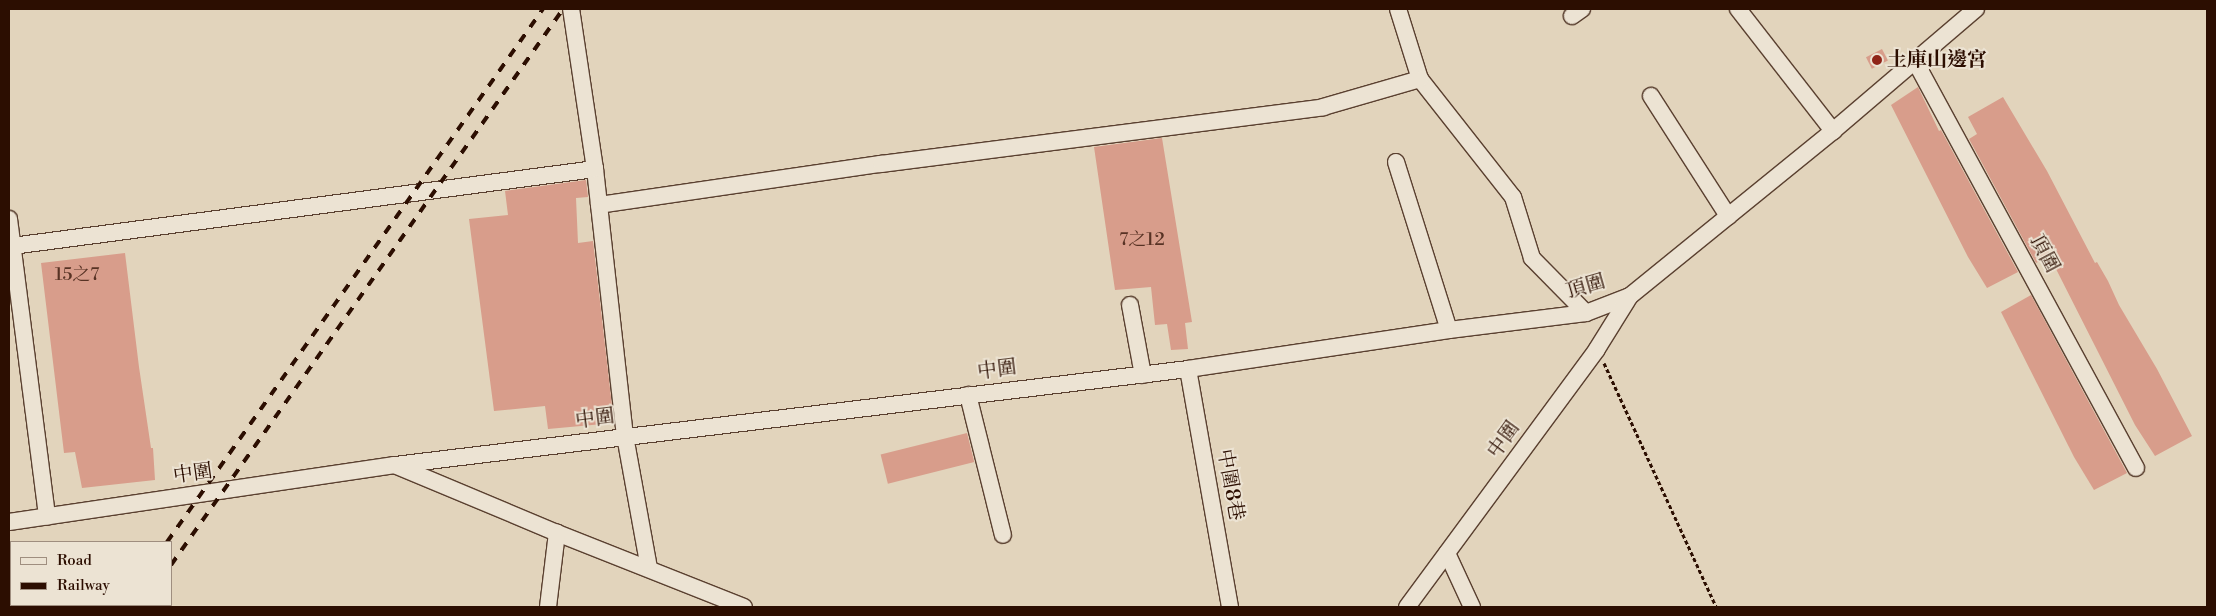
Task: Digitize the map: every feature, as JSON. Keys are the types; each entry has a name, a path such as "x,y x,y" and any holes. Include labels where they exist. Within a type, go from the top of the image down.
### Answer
{"street":[{"path":"571,9 595,169 625,436 649,568"},
{"path":"1398,9 1420,79 1513,197 1532,258 1586,314"},
{"path":"1738,9 1833,131"},
{"name":"頂圍","path":"1188,369 1449,330 1586,314 1630,296 1833,131 1974,9"},
{"name":"頂圍","path":"1915,60 2136,468"},
{"path":"599,205 881,164 1323,107 1420,79"},
{"path":"1650,96 1728,216"},
{"path":"1396,162 1449,330"},
{"path":"12,246 595,169"},
{"path":"9,219 47,517"},
{"name":"中圍","path":"1407,607 1597,349 1630,296"},
{"path":"1130,305 1143,374"},
{"name":"中圍","path":"9,522 395,465 1188,369"},
{"name":"中圍8巷","path":"1188,369 1230,607"},
{"path":"968,395 1003,535"},
{"path":"395,465 557,533 744,607"},
{"path":"548,607 557,533"},
{"path":"1447,553 1472,607"}],"path":[{"path":"1597,349 1716,607"}],"building":[{"name":"土庫山邊宮","path":"1882,49 1888,61 1872,69 1866,57"},
{"path":"1918,87 1939,131 1941,130 2018,272 1987,288 1968,257 1891,105"},
{"path":"2003,97 2047,171 2095,263 2097,262 2108,281 2119,305 2157,369 2192,436 2155,456 2135,425 2055,267 2050,270 2044,259 2036,263 1969,139 1977,134 1968,117"},
{"path":"1162,138 1192,322 1185,323 1188,349 1171,350 1167,324 1155,325 1151,287 1115,290 1094,147"},
{"path":"586,180 588,197 576,198 578,243 593,241 614,423 548,429 545,406 494,411 469,219 508,215 505,191"},
{"path":"125,253 139,367 151,448 153,448 155,480 82,488 75,452 64,453 41,263"},
{"path":"2031,295 2127,473 2094,490 2074,457 2001,312"},
{"path":"967,433 974,462 888,484 881,455"}],"railway":[{"path":"168,541 543,9"},
{"path":"172,564 563,9"}],"place":[{"name":"土庫山邊宮","path":"1877,60"}]}
